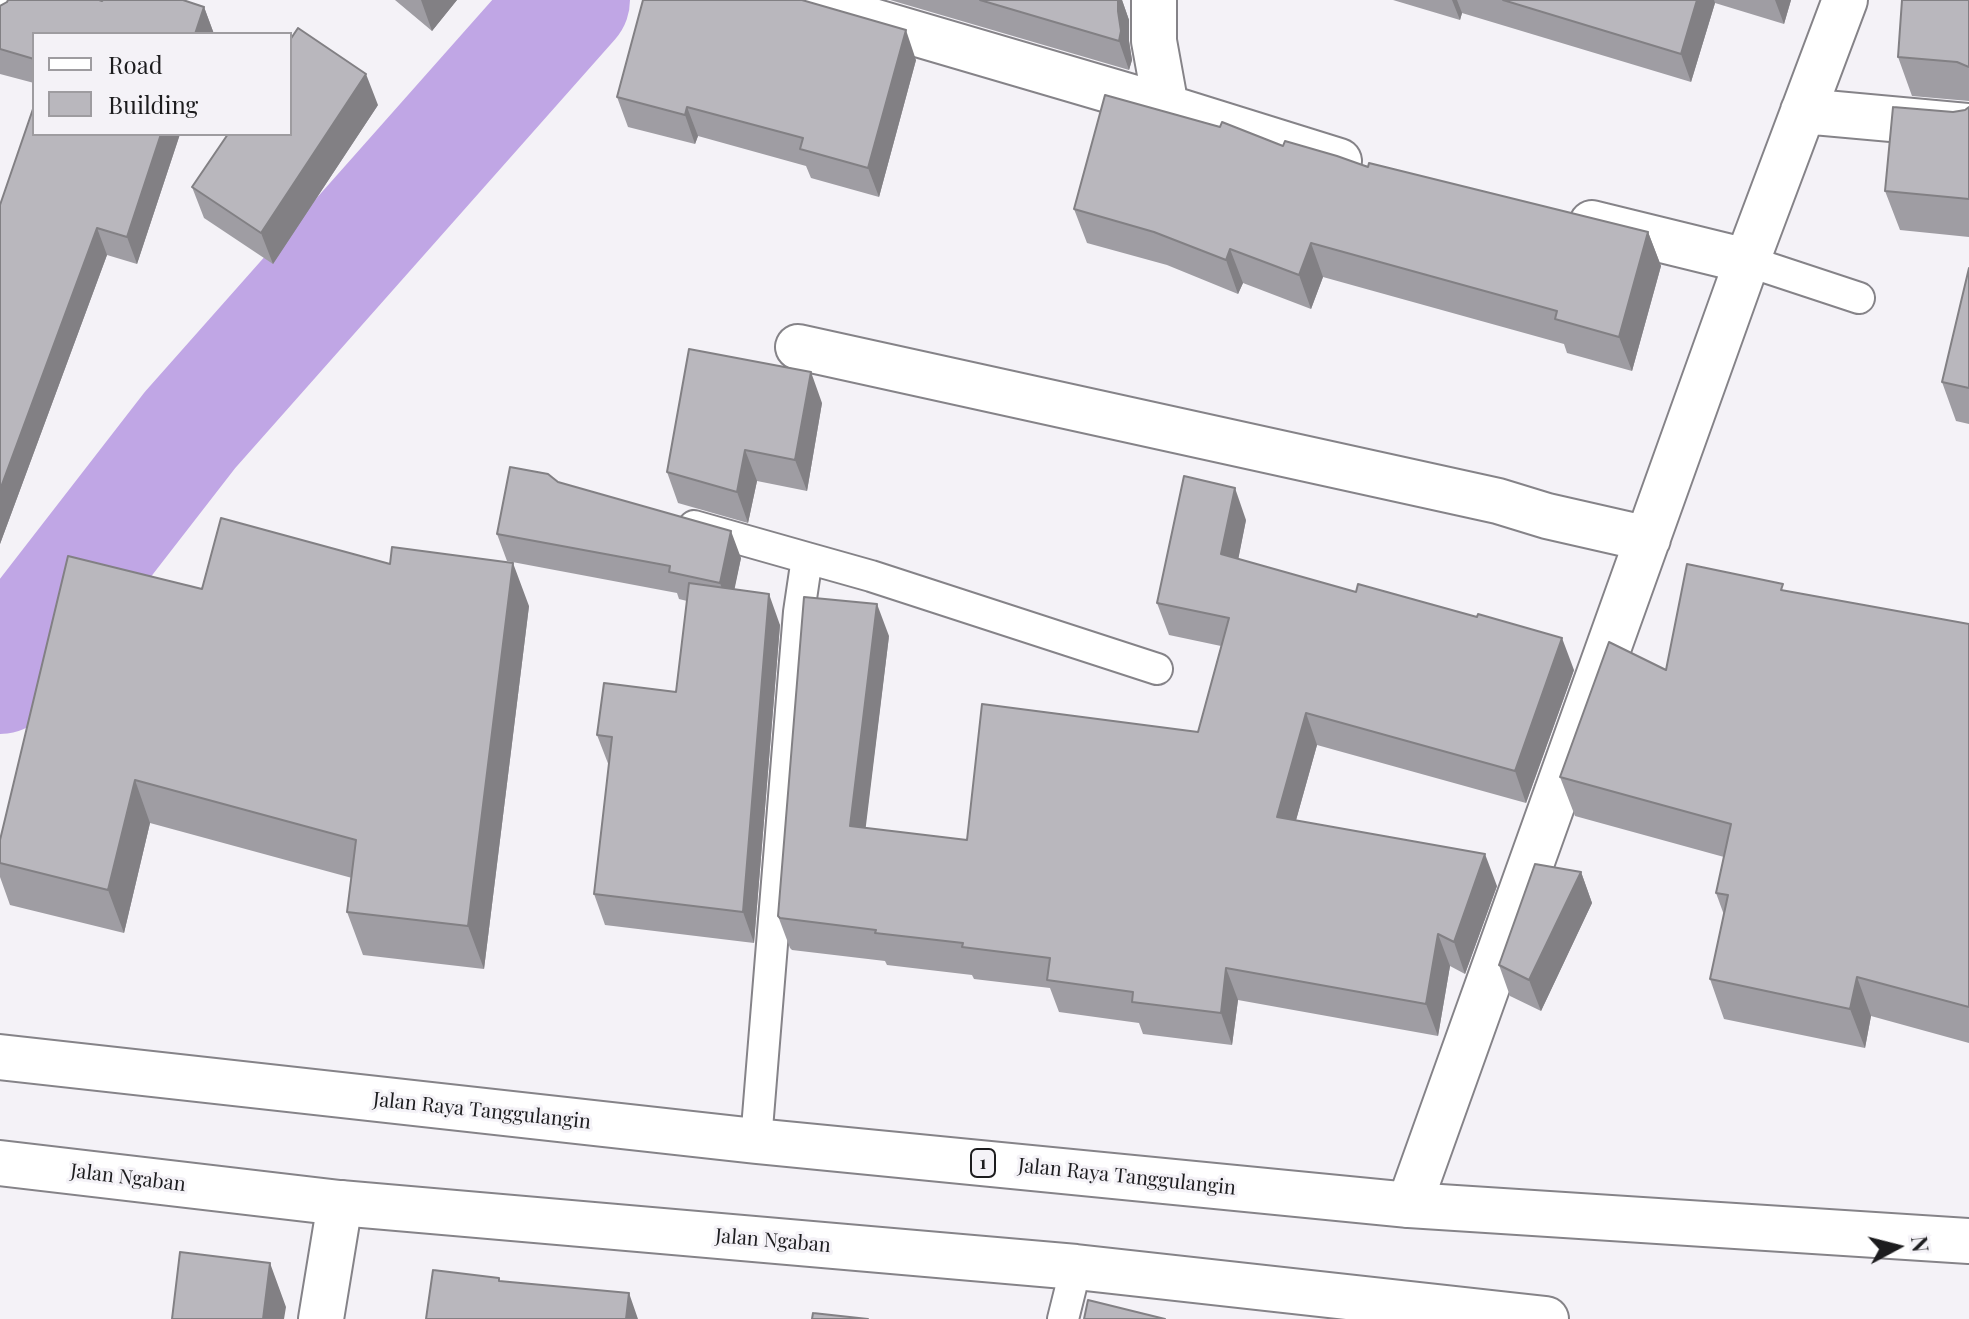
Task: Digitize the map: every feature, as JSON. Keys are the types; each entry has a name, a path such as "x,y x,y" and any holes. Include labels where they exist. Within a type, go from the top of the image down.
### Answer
{"main road":[{"path":"0,11 4,0"},
{"path":"801,0 1372,169"},
{"path":"1154,0 1154,41 1166,107"},
{"path":"1409,1205 1747,261 1845,0"},
{"path":"1803,111 1969,126"},
{"path":"1552,213 1747,261"},
{"path":"798,347 1498,501 1547,516 1648,539"},
{"name":"Jalan Raya Tanggulangin","path":"0,1057 756,1141 1409,1205 1969,1241"},
{"name":"Jalan Ngaban","path":"0,1163 340,1203 1076,1267 1546,1319"},
{"path":"321,1319 340,1203"}],"lane":[{"path":"1747,261 1859,298"},
{"path":"661,517 886,581 1157,669"},
{"path":"756,1141 799,612 807,558"},
{"path":"1063,1319 1076,1267"}],"building":[{"path":"183,0 204,7 196,32 32,32 32,58 0,49 0,6 7,2"},
{"path":"643,0 802,0 906,30 868,168 800,149 803,138 687,107 685,115 617,97"},
{"path":"980,0 1118,0 1119,41"},
{"path":"1503,0 1697,0 1681,54"},
{"path":"1902,0 1969,0 1969,67 1957,62 1898,57"},
{"path":"298,28 366,74 261,233 192,187 227,136 292,136 292,37"},
{"path":"1105,95 1220,127 1222,122 1283,146 1285,141 1368,167 1369,163 1648,232 1619,337 1555,319 1557,311 1311,243 1299,275 1230,249 1226,260 1154,232 1074,209"},
{"path":"1893,107 1953,112 1969,107 1969,199 1885,191"},
{"path":"32,112 32,136 160,136 127,237 97,228 0,490 0,205"},
{"path":"1969,268 1969,388 1942,382"},
{"path":"689,349 811,372 795,460 745,450 737,492 667,472"},
{"path":"510,467 548,474 558,482 731,531 720,583 669,572 670,566 497,534"},
{"path":"1184,476 1235,488 1221,554 1356,592 1358,584 1562,638 1515,771 1306,713 1277,817 1485,854 1454,942 1438,934 1426,1004 1226,968 1221,1013 1132,1002 1133,992 1047,980 1050,958 780,918 804,597 877,604 850,826 967,840 982,704 1198,732 1229,618 1157,603"},
{"path":"221,518 390,564 392,547 513,563 468,926 347,912 356,840 135,780 108,890 0,863 0,840 68,556 202,589"},
{"path":"1687,564 1783,584 1781,590 1969,624 1969,1007 1857,977 1850,1009 1710,979 1728,895 1716,893 1731,824 1560,777 1609,642 1666,670"},
{"path":"689,583 769,594 743,912 594,894 612,737 597,735 604,683 676,692"},
{"path":"1535,864 1581,872 1529,980 1499,965"},
{"path":"180,1252 270,1263 263,1319 172,1319"},
{"path":"433,1270 499,1278 499,1281 629,1293 626,1319 426,1319"},
{"path":"1088,1300 1165,1319 1084,1319"},
{"path":"813,1313 868,1319 812,1319"}],"waterway":[{"path":"0,675 190,430 571,0"}]}
